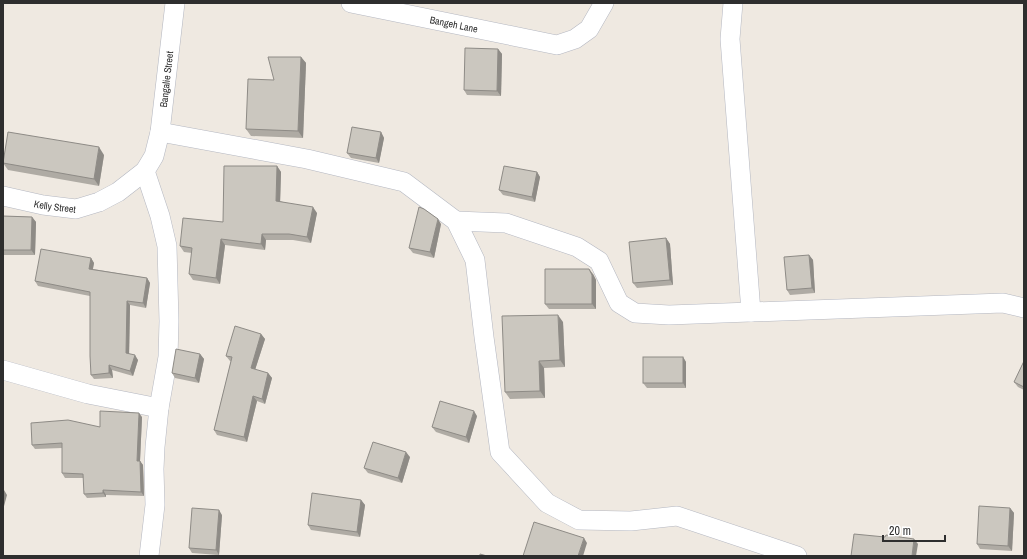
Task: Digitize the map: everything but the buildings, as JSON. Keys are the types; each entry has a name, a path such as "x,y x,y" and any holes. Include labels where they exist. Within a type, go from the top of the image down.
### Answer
{"street":[{"name":"Bangalie Street","path":"150,163 160,132 175,3"},
{"name":"Bangeh Lane","path":"351,3 557,45 575,39 589,30 604,3"},
{"path":"733,3 730,39 751,312"},
{"path":"160,132 307,159 404,182 456,221 475,260 500,452 547,503 579,520 631,521 677,516 797,556"},
{"path":"149,556 155,505 154,468 159,408 168,357 166,246 150,163"},
{"name":"Kelly Street","path":"3,196 43,205 76,209 99,202 118,192 150,163"},
{"path":"456,221 506,223 577,247 599,261 619,303 635,313 669,315 1004,303 1024,308"},
{"path":"3,370 88,394 159,408"}]}
